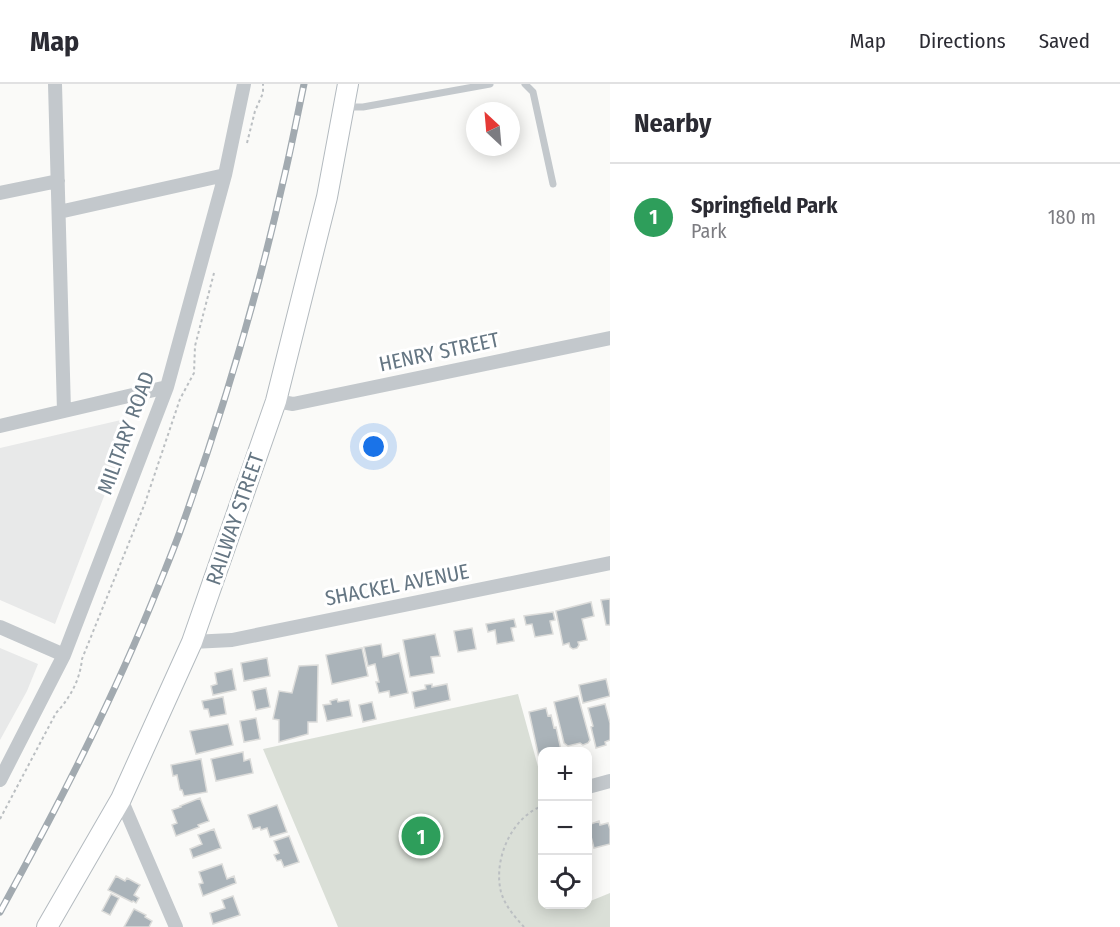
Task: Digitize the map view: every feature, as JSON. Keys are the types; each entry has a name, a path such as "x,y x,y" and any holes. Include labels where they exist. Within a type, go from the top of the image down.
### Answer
{"main road":[{"name":"RAILWAY STREET","path":"47,927 121,799 192,642 276,401 327,197 348,84"}],"street":[{"path":"55,84 64,411"},
{"name":"MILITARY ROAD","path":"0,780 64,655 167,387 225,175 244,84"},
{"path":"59,212 225,175"},
{"path":"0,194 58,181"},
{"name":"HENRY STREET","path":"276,401 293,404 610,338"},
{"path":"0,426 167,387"},
{"name":"SHACKEL AVENUE","path":"192,642 232,640 610,563"},
{"path":"0,627 64,655"},
{"path":"592,786 610,781"},
{"path":"121,799 176,927"}],"lane":[{"path":"344,107 363,107 490,84"},
{"path":"525,84 533,92 553,184"}],"path":[{"path":"524,927 512,913 501,892 502,853 524,817 538,809"}],"shaded area":[{"path":"121,420 131,426 55,624 0,600 0,448"},
{"path":"0,648 38,664 27,691 0,740"},
{"path":"518,694 538,766 538,909 592,909 592,900 610,893 610,927 338,927 263,749"}],"building":[{"path":"610,599 610,625 606,625 601,600"},
{"path":"591,602 594,616 582,619 587,640 578,642 577,648 573,649 569,643 563,645 556,611"},
{"path":"553,612 555,620 550,621 553,634 535,637 532,624 526,625 524,616"},
{"path":"514,619 516,627 511,628 514,641 497,644 495,630 488,632 486,624"},
{"path":"472,628 476,649 458,652 454,631"},
{"path":"435,634 440,656 431,657 434,673 410,677 403,640"},
{"path":"381,644 383,657 399,653 408,693 390,697 389,691 379,693 375,664 368,666 364,647"},
{"path":"362,648 368,676 332,684 326,655"},
{"path":"267,658 270,676 244,681 241,663"},
{"path":"318,665 317,722 308,722 308,734 279,742 279,720 273,719 279,691 292,693 299,666"},
{"path":"232,669 236,690 213,695 211,686 217,684 215,673"},
{"path":"606,679 610,696 583,703 579,685"},
{"path":"432,684 432,687 447,684 450,700 415,708 412,692 426,689 425,685"},
{"path":"266,688 270,707 256,710 252,691"},
{"path":"578,696 590,740 583,745 580,743 568,746 564,743 554,702"},
{"path":"223,697 226,714 210,717 202,701"},
{"path":"337,699 338,702 349,700 352,716 327,721 323,705 331,704 330,701"},
{"path":"372,702 376,719 363,722 359,705"},
{"path":"605,704 610,723 610,740 605,742 606,745 596,748 588,708"},
{"path":"546,708 548,716 551,715 554,728 556,727 560,747 538,747 538,753 529,712"},
{"path":"256,718 260,739 244,742 240,721"},
{"path":"228,724 233,745 196,754 190,731"},
{"path":"243,752 244,761 250,759 253,773 216,781 211,759"},
{"path":"201,759 207,792 184,796 180,790 177,775 173,776 171,765"},
{"path":"200,798 209,821 176,836 172,825 177,823 172,810"},
{"path":"277,805 287,832 270,837 267,828 253,829 248,815"},
{"path":"599,821 600,825 608,823 610,844 594,848 592,824"},
{"path":"214,829 221,848 193,858 190,849 202,844 198,835"},
{"path":"289,836 299,862 284,867 281,860 277,861 274,855 279,853 274,841"},
{"path":"222,864 227,879 234,876 236,883 203,896 199,884 203,883 199,872"},
{"path":"116,876 125,881 127,878 140,885 134,895 139,898 136,903 108,890"},
{"path":"111,894 119,898 110,915 102,911"},
{"path":"233,896 240,915 213,924 210,913 225,908 222,900"},
{"path":"134,909 152,921 149,927 124,927"}],"railway":[{"path":"0,912 64,792 104,710 142,627 179,533 238,356 273,225 304,84"}],"place":[{"name":"Springfield Park","path":"421,836"}]}
